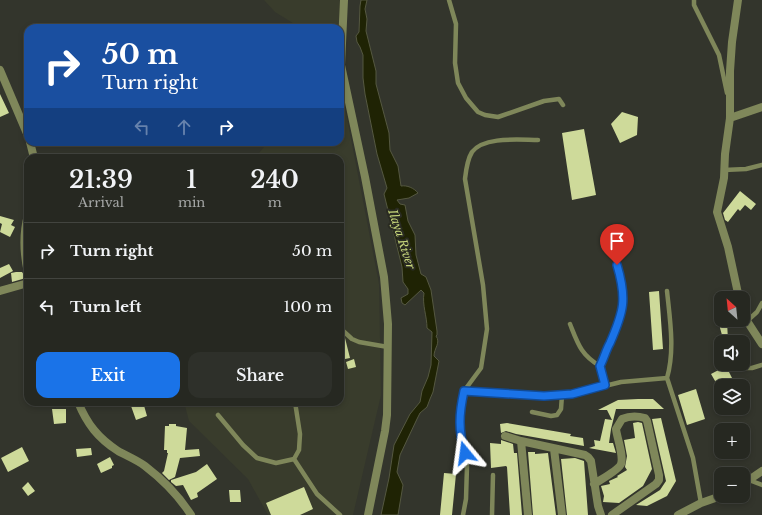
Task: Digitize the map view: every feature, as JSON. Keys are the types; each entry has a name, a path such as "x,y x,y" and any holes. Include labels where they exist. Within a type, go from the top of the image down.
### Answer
{"street":[{"path":"343,24 344,0"},
{"path":"737,291 728,247 717,212 724,178 730,118 730,71 732,42 738,0"},
{"path":"0,70 24,127"},
{"path":"344,79 384,277 388,324 388,399 385,431 368,515"},
{"path":"730,118 762,107"},
{"path":"0,291 24,284"},
{"path":"750,326 762,344"},
{"path":"80,406 93,430 117,450 144,465 179,499 191,515"},
{"path":"594,484 618,468 621,464 622,458 616,430 622,419 640,416 645,418 647,421 659,480 656,484 612,515"},
{"path":"506,436 588,457 591,461 598,506 601,515"},
{"path":"521,441 528,515"},
{"path":"554,449 562,515"},
{"path":"750,479 762,471"},
{"path":"678,515 701,503 714,499"}],"lane":[{"path":"449,0 456,24 455,63 458,83 466,98 478,112 485,115 498,117 544,101 559,100 563,105"},
{"path":"694,0 694,5 719,55 730,105"},
{"path":"463,515 466,499 467,466 459,422 464,391 481,368 488,329 483,285 465,180 468,162 473,151 485,143 502,140 538,140"},
{"path":"724,170 746,169 762,165"},
{"path":"600,366 618,324 624,303 621,277 613,252"},
{"path":"666,291 672,346 670,368 667,378 693,458 701,503"},
{"path":"750,318 757,312 762,303"},
{"path":"570,324 578,344 585,355 600,366 605,385"},
{"path":"344,332 352,339 359,342 388,347"},
{"path":"750,368 762,365"},
{"path":"464,391 544,396 562,395 621,382 667,378"},
{"path":"532,412 551,416 557,415 561,409 562,395"},
{"path":"294,459 299,450 300,434 296,406"},
{"path":"218,415 243,445 257,458 276,462 294,459"},
{"path":"294,459 317,494 340,515"},
{"path":"492,515 493,475"},
{"path":"750,483 762,485"}],"shaded area":[{"path":"264,0 342,0 340,24 294,24 275,12"},
{"path":"344,103 379,284 381,395 353,515 268,515 248,479 189,421 185,406 344,406 344,154 258,154 265,146 344,146"}],"water":[{"name":"Ilaya River","path":"361,0 367,0 365,9 367,19 366,31 376,71 376,84 389,133 390,150 398,166 401,186 410,187 418,193 409,198 397,200 400,204 405,205 408,221 415,235 416,255 421,274 426,277 431,290 437,331 436,336 438,341 434,356 439,361 433,392 427,407 420,413 400,455 397,472 403,485 398,515 381,515 394,445 410,414 420,402 422,391 428,377 431,365 432,332 427,328 424,293 421,290 405,305 402,303 401,298 408,294 408,289 403,282 402,267 384,194 387,188 377,154 365,94 363,55 356,36 359,32"}],"building":[{"path":"0,94 9,113 0,117"},
{"path":"622,112 638,117 637,135 620,143 611,124"},
{"path":"584,129 596,195 572,200 562,133"},
{"path":"740,191 756,204 751,210 745,205 740,211 738,209 728,222 725,220 723,213"},
{"path":"0,216 14,220 11,225 15,227 10,237 0,232 2,224 0,223"},
{"path":"9,264 13,271 0,278 0,268"},
{"path":"22,272 24,279 12,282 11,273"},
{"path":"659,291 663,349 653,350 649,292"},
{"path":"727,327 728,335 722,335 720,328"},
{"path":"344,337 345,338 350,358 344,359"},
{"path":"354,359 356,367 348,369 346,362"},
{"path":"717,371 728,371 732,379 714,379 711,374"},
{"path":"696,389 705,419 687,425 678,395"},
{"path":"653,399 664,409 616,409 609,443 613,443 616,453 589,448 595,446 594,440 600,441 605,419 612,420 607,410 598,410 618,400"},
{"path":"131,406 144,406 147,416 136,420"},
{"path":"52,409 66,409 66,423 54,424"},
{"path":"661,418 676,481 667,496 647,506 636,505 660,490 666,481 652,419"},
{"path":"507,423 571,434 570,436 583,438 584,446 506,431 501,433 500,424"},
{"path":"633,423 642,423 652,469 643,486 619,503 603,502 604,496 601,486 610,484 609,481 618,477 617,476 627,470 625,467 627,456 624,440 635,438"},
{"path":"169,424 176,424 176,426 187,428 185,450 199,449 200,456 180,458 175,477 169,480 162,473 164,471 168,453 167,450 164,450 165,426 169,426"},
{"path":"501,440 513,444 514,453 517,453 522,515 510,515 507,467 491,468 490,443 501,444"},
{"path":"22,447 29,461 8,472 1,458"},
{"path":"91,448 92,455 77,457 76,449"},
{"path":"528,452 535,452 535,454 548,453 556,515 533,515"},
{"path":"110,457 114,465 112,468 101,473 97,464"},
{"path":"575,458 584,461 588,515 567,515 561,459"},
{"path":"207,464 217,479 197,493 198,497 191,500 183,485 176,486 171,482 171,480 196,472"},
{"path":"444,473 456,474 452,515 440,515"},
{"path":"28,482 35,491 28,496 22,488"},
{"path":"304,487 313,509 300,515 271,515 266,503"},
{"path":"229,490 240,490 241,502 230,502"}],"route":[{"path":"465,453 459,422 464,391 544,396 572,394 605,385 600,366 618,324 624,303 621,277 617,265"}]}
